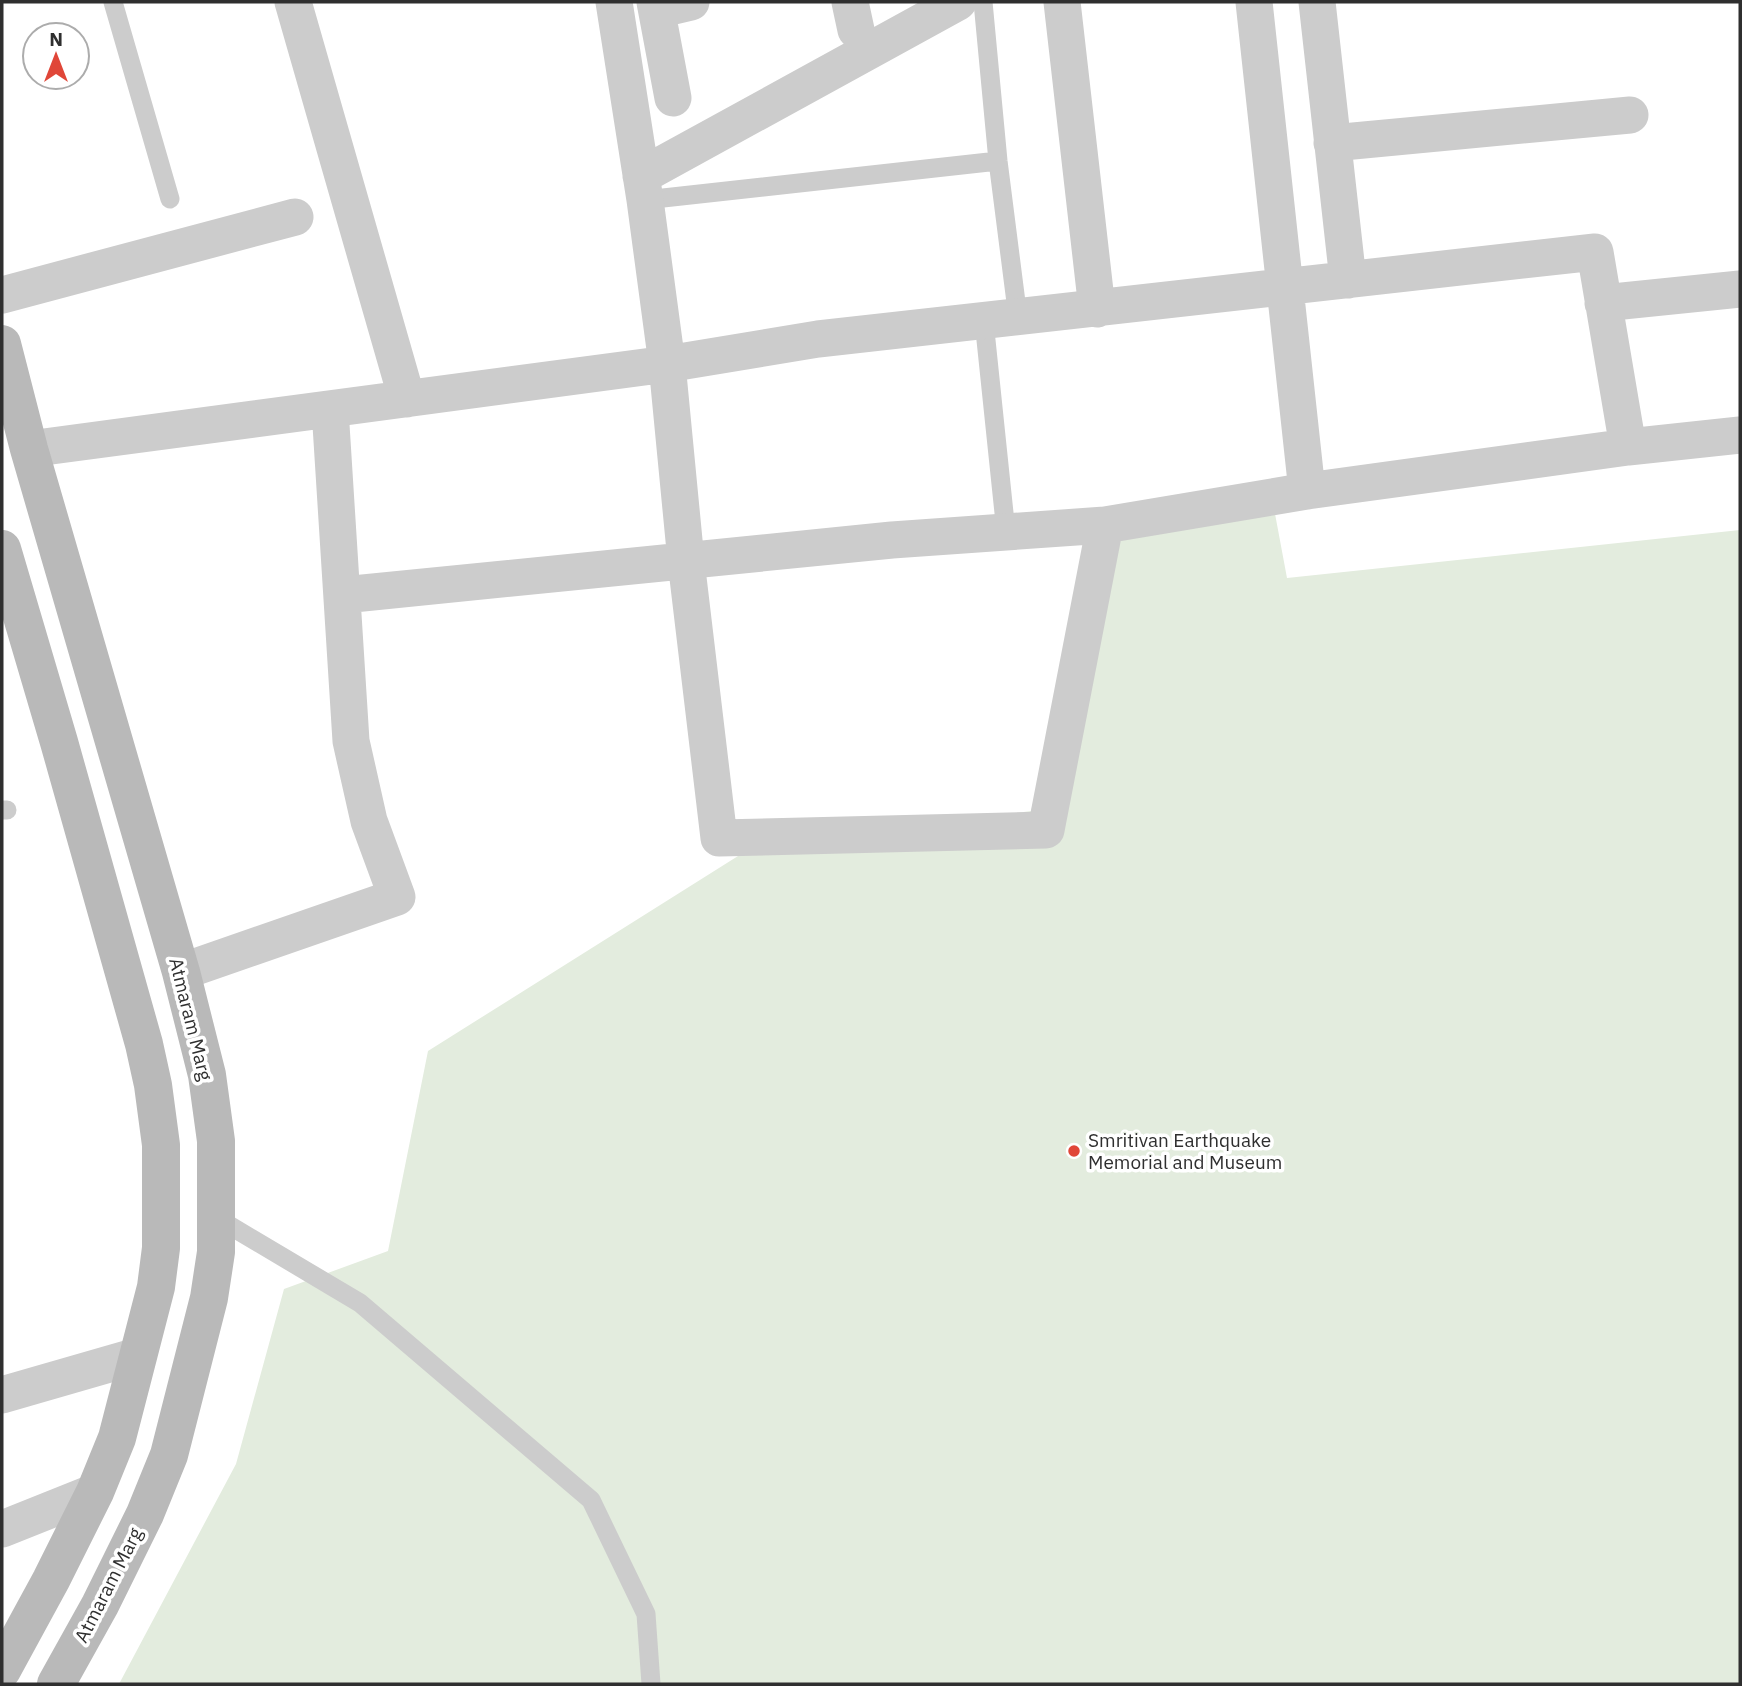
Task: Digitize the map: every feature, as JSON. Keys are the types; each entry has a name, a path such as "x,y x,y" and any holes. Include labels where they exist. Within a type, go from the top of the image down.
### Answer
{"main road":[{"name":"Atmaram Marg","path":"2,344 29,449 181,972 207,1075 216,1141 216,1252 209,1298 169,1455 100,1605 56,1684"},
{"path":"2,549 144,1044 161,1145 161,1248 156,1287 117,1438 96,1492 2,1670"}],"street":[{"path":"293,2 407,399"},
{"path":"614,2 667,363 686,561 719,838 1046,830 1105,525"},
{"path":"643,188 958,2"},
{"path":"1062,2 1097,309"},
{"path":"1254,2 1307,491"},
{"path":"1317,2 1348,280"},
{"path":"668,5 673,98"},
{"path":"1332,143 1630,115"},
{"path":"2,295 295,217"},
{"path":"29,449 407,399 818,340 1595,252 1628,447"},
{"path":"1603,303 1740,289"},
{"path":"181,972 397,897 369,821 351,741 330,409"},
{"path":"343,595 892,540 1105,525 1307,491 1628,447 1740,435"},
{"path":"2,1395 137,1356"},
{"path":"2,1529 96,1492"}],"lane":[{"path":"113,2 170,199"},
{"path":"983,2 998,161 1006,532"},
{"path":"643,188 998,161"},
{"path":"217,1218 360,1303 591,1500 646,1614 651,1684"}],"shaded area":[{"name":"Smritivan Earthquake Memorial and Museum","path":"1273,503 1287,578 1740,530 1740,1684 119,1684 236,1464 284,1289 388,1251 428,1051 746,851 1031,811 1105,525"}],"place":[{"name":"Smritivan Earthquake Memorial and Museum","path":"1074,1151"}]}
